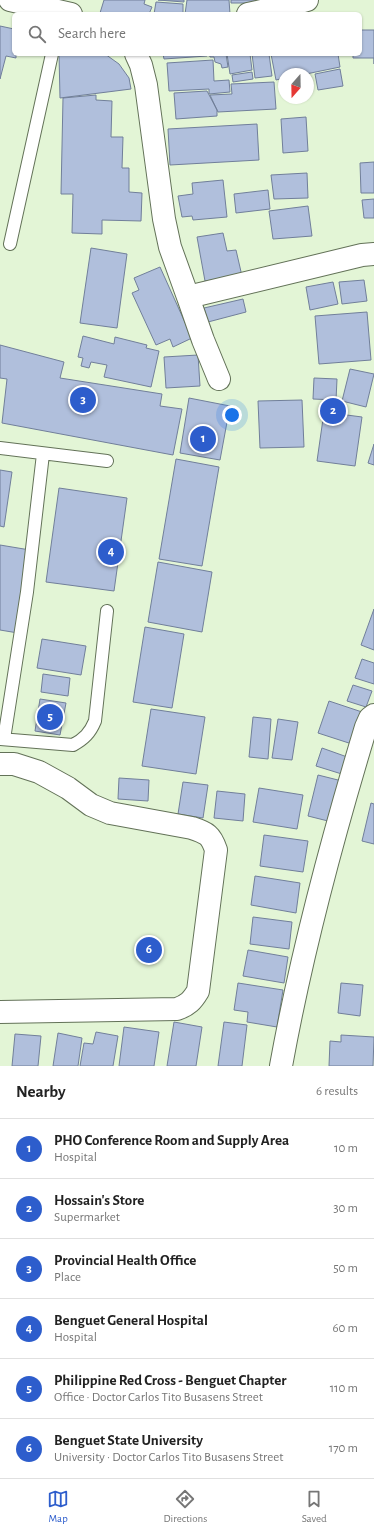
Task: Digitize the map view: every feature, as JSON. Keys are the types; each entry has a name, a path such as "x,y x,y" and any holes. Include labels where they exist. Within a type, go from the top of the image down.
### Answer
{"street":[{"path":"10,0 60,12"},
{"path":"256,12 300,1"},
{"path":"137,56 141,65 146,85 164,220 170,247 203,340 219,379"},
{"path":"188,297 362,255 374,254"},
{"path":"281,1066 307,940 332,839 366,727 370,718 374,715"},
{"path":"0,764 14,764 40,772 68,788 92,805 110,813 192,828 204,832 212,839 216,850 198,991 193,1000 187,1006 177,1009 0,1012"}],"lane":[{"path":"10,244 52,56"},
{"path":"0,448 108,461"},
{"path":"43,454 27,592 2,739 73,745 82,740 90,732 95,721 107,611"}],"building":[{"path":"104,0 145,0 144,4 152,7 150,12 100,12"},
{"path":"158,0 184,0 184,2"},
{"path":"187,0 229,0 230,12 185,12"},
{"path":"231,0 294,0 294,3 231,3"},
{"path":"156,2 183,4 183,12 154,12"},
{"path":"0,26 12,29 12,56 16,56 16,58 6,56 0,79"},
{"path":"362,30 374,30 374,58 353,58 353,56 362,56"},
{"path":"59,56 108,56 119,64 129,78 131,89 60,98"},
{"path":"163,56 207,56 164,59"},
{"path":"226,56 228,67 222,68 221,64 215,62 214,57 210,57"},
{"path":"227,56 250,56 252,70 230,74"},
{"path":"252,56 269,56 272,76 255,78"},
{"path":"271,56 338,56 340,67 314,72 314,68 278,68 278,80 276,80"},
{"path":"213,60 214,81 229,80 230,92 209,94 209,89 169,91 167,63"},
{"path":"340,69 343,86 318,90 315,74"},
{"path":"252,72 253,79 233,82 232,75"},
{"path":"274,82 276,109 218,112 210,95 232,94 231,84"},
{"path":"207,91 217,110 217,116 176,119 174,93"},
{"path":"96,95 96,100 112,101 111,137 123,137 122,168 129,168 129,192 142,193 141,221 102,220 102,234 72,233 73,194 61,194 63,98"},
{"path":"306,117 308,151 283,153 281,119"},
{"path":"257,124 259,160 170,165 168,129"},
{"path":"374,162 374,193 361,193 360,163"},
{"path":"307,173 308,198 274,199 271,175"},
{"path":"223,180 227,217 193,220 192,216 182,217 178,196 193,194 192,183"},
{"path":"268,190 270,209 236,213 234,194"},
{"path":"374,199 374,218 364,218 362,200"},
{"path":"308,206 312,236 273,239 269,211"},
{"path":"223,233 227,251 236,250 242,276 205,281 197,237"},
{"path":"91,248 127,254 117,328 80,323"},
{"path":"160,267 192,338 173,347 170,339 156,345 132,293 139,290 134,278"},
{"path":"364,280 367,301 342,304 339,282"},
{"path":"333,282 338,304 310,310 306,287"},
{"path":"243,299 246,312 208,322 204,308"},
{"path":"367,312 371,360 319,364 315,316"},
{"path":"83,336 114,344 115,337 147,345 146,348 159,351 151,387 104,377 107,365 91,362 89,368 81,366 83,358 78,357"},
{"path":"0,345 64,362 60,378 162,394 160,406 182,409 173,455 2,423 7,379 0,378"},
{"path":"198,355 200,386 166,388 164,357"},
{"path":"350,369 374,374 366,407 342,401"},
{"path":"314,378 337,379 336,400 313,399"},
{"path":"189,398 230,406 220,460 180,453"},
{"path":"302,400 304,447 260,448 258,401"},
{"path":"324,412 362,417 355,466 317,461"},
{"path":"374,444 374,465 368,463"},
{"path":"176,459 219,467 202,566 159,559"},
{"path":"0,470 12,472 4,527 0,526"},
{"path":"59,488 127,498 114,591 46,582"},
{"path":"0,545 30,550 18,633 0,630"},
{"path":"158,562 212,572 202,632 148,622"},
{"path":"374,609 374,650 361,645"},
{"path":"145,627 184,634 172,708 133,702"},
{"path":"42,639 86,646 81,675 37,668"},
{"path":"362,659 374,663 374,684 355,678"},
{"path":"43,674 70,678 68,696 41,692"},
{"path":"353,685 372,691 366,707 347,701"},
{"path":"40,699 66,703 60,735 35,731"},
{"path":"329,701 365,713 355,745 318,733"},
{"path":"151,709 205,717 196,774 142,766"},
{"path":"253,717 271,719 268,759 249,757"},
{"path":"278,719 298,722 292,760 272,758"},
{"path":"322,748 350,758 345,775 316,766"},
{"path":"318,775 342,781 332,822 308,816"},
{"path":"119,778 149,780 148,801 118,799"},
{"path":"183,782 208,785 203,818 178,814"},
{"path":"259,788 303,795 297,829 253,822"},
{"path":"217,791 245,794 243,821 214,818"},
{"path":"371,803 374,804 374,844 362,841"},
{"path":"264,835 308,841 303,872 260,866"},
{"path":"255,876 300,883 296,913 251,905"},
{"path":"253,917 292,922 289,949 250,944"},
{"path":"248,950 288,957 284,983 243,976"},
{"path":"238,983 283,990 277,1027 247,1022 248,1012 234,1010"},
{"path":"341,983 363,985 360,1016 338,1013"},
{"path":"174,1022 202,1027 196,1066 167,1066"},
{"path":"224,1022 247,1025 242,1066 218,1066"},
{"path":"124,1027 159,1032 154,1066 119,1066"},
{"path":"96,1032 118,1036 113,1066 80,1066 84,1043 93,1044"},
{"path":"58,1033 82,1038 78,1066 53,1066"},
{"path":"15,1034 41,1036 38,1066 12,1066"},
{"path":"341,1035 374,1037 373,1066 329,1066 330,1041 341,1042"}],"place":[{"name":"Provincial Health Office","path":"83,400"},
{"name":"Hossain's Store","path":"333,411"},
{"name":"PHO Conference Room and Supply Area","path":"203,439"},
{"name":"Benguet General Hospital","path":"111,552"},
{"name":"Philippine Red Cross - Benguet Chapter","path":"50,717"},
{"name":"Benguet State University","path":"149,950"}]}
